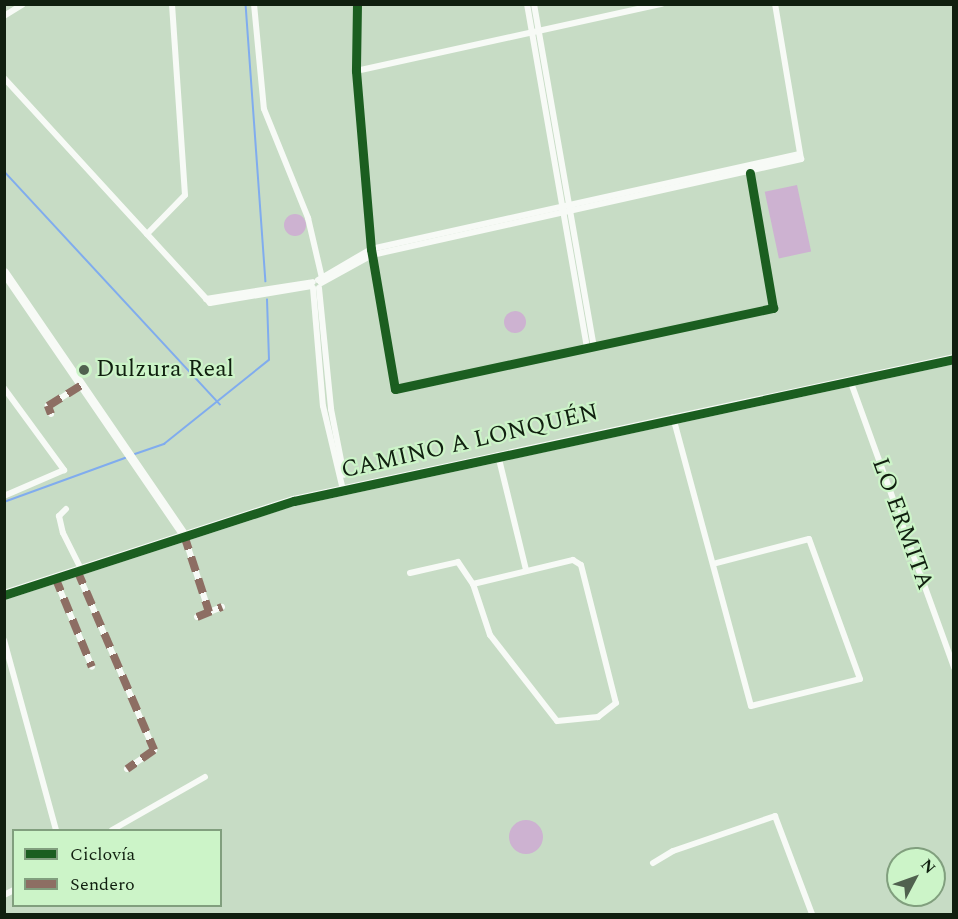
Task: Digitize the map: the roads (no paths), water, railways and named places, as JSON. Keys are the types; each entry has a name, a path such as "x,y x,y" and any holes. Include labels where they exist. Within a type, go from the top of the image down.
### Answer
{"main road":[{"path":"4,272 184,535"},
{"name":"CAMINO A LONQUÉN","path":"4,595 184,535 345,489 673,417 954,359"}],"street":[{"path":"4,16 23,4"},
{"path":"147,234 186,191 172,4"},
{"path":"254,4 264,109 308,218 318,283 332,417 345,489"},
{"path":"357,4 356,71 372,252 395,389 773,308 750,172"},
{"path":"527,4 535,33 590,348"},
{"path":"534,4 535,33"},
{"path":"356,71 663,4"},
{"path":"775,4 800,157"},
{"path":"4,78 206,299 214,304 318,283 372,252 800,157"},
{"path":"565,209 750,172 800,157"},
{"name":"LO ERMITA","path":"849,380 954,668"},
{"path":"51,414 48,406 82,385"},
{"path":"4,388 14,393 64,470 4,496"},
{"path":"673,417 716,563 751,706 860,679 809,539 716,563"},
{"path":"498,455 526,570"},
{"path":"66,509 59,516 63,533 154,750 126,769"},
{"path":"184,535 209,612"},
{"path":"410,573 458,562 473,584 487,631 523,673 548,716 557,721 602,715 615,701 581,563 526,570 473,584"},
{"path":"55,577 92,667"},
{"path":"197,616 222,607"},
{"path":"4,640 55,829"},
{"path":"115,829 204,777"},
{"path":"653,863 673,851 775,816 812,915"}],"waterway":[{"path":"246,4 266,281"},
{"path":"4,171 220,404"},
{"path":"135,454 164,444 269,360 267,300"},
{"path":"4,502 125,458"}],"place":[{"name":"Dulzura Real","path":"84,370"}]}
